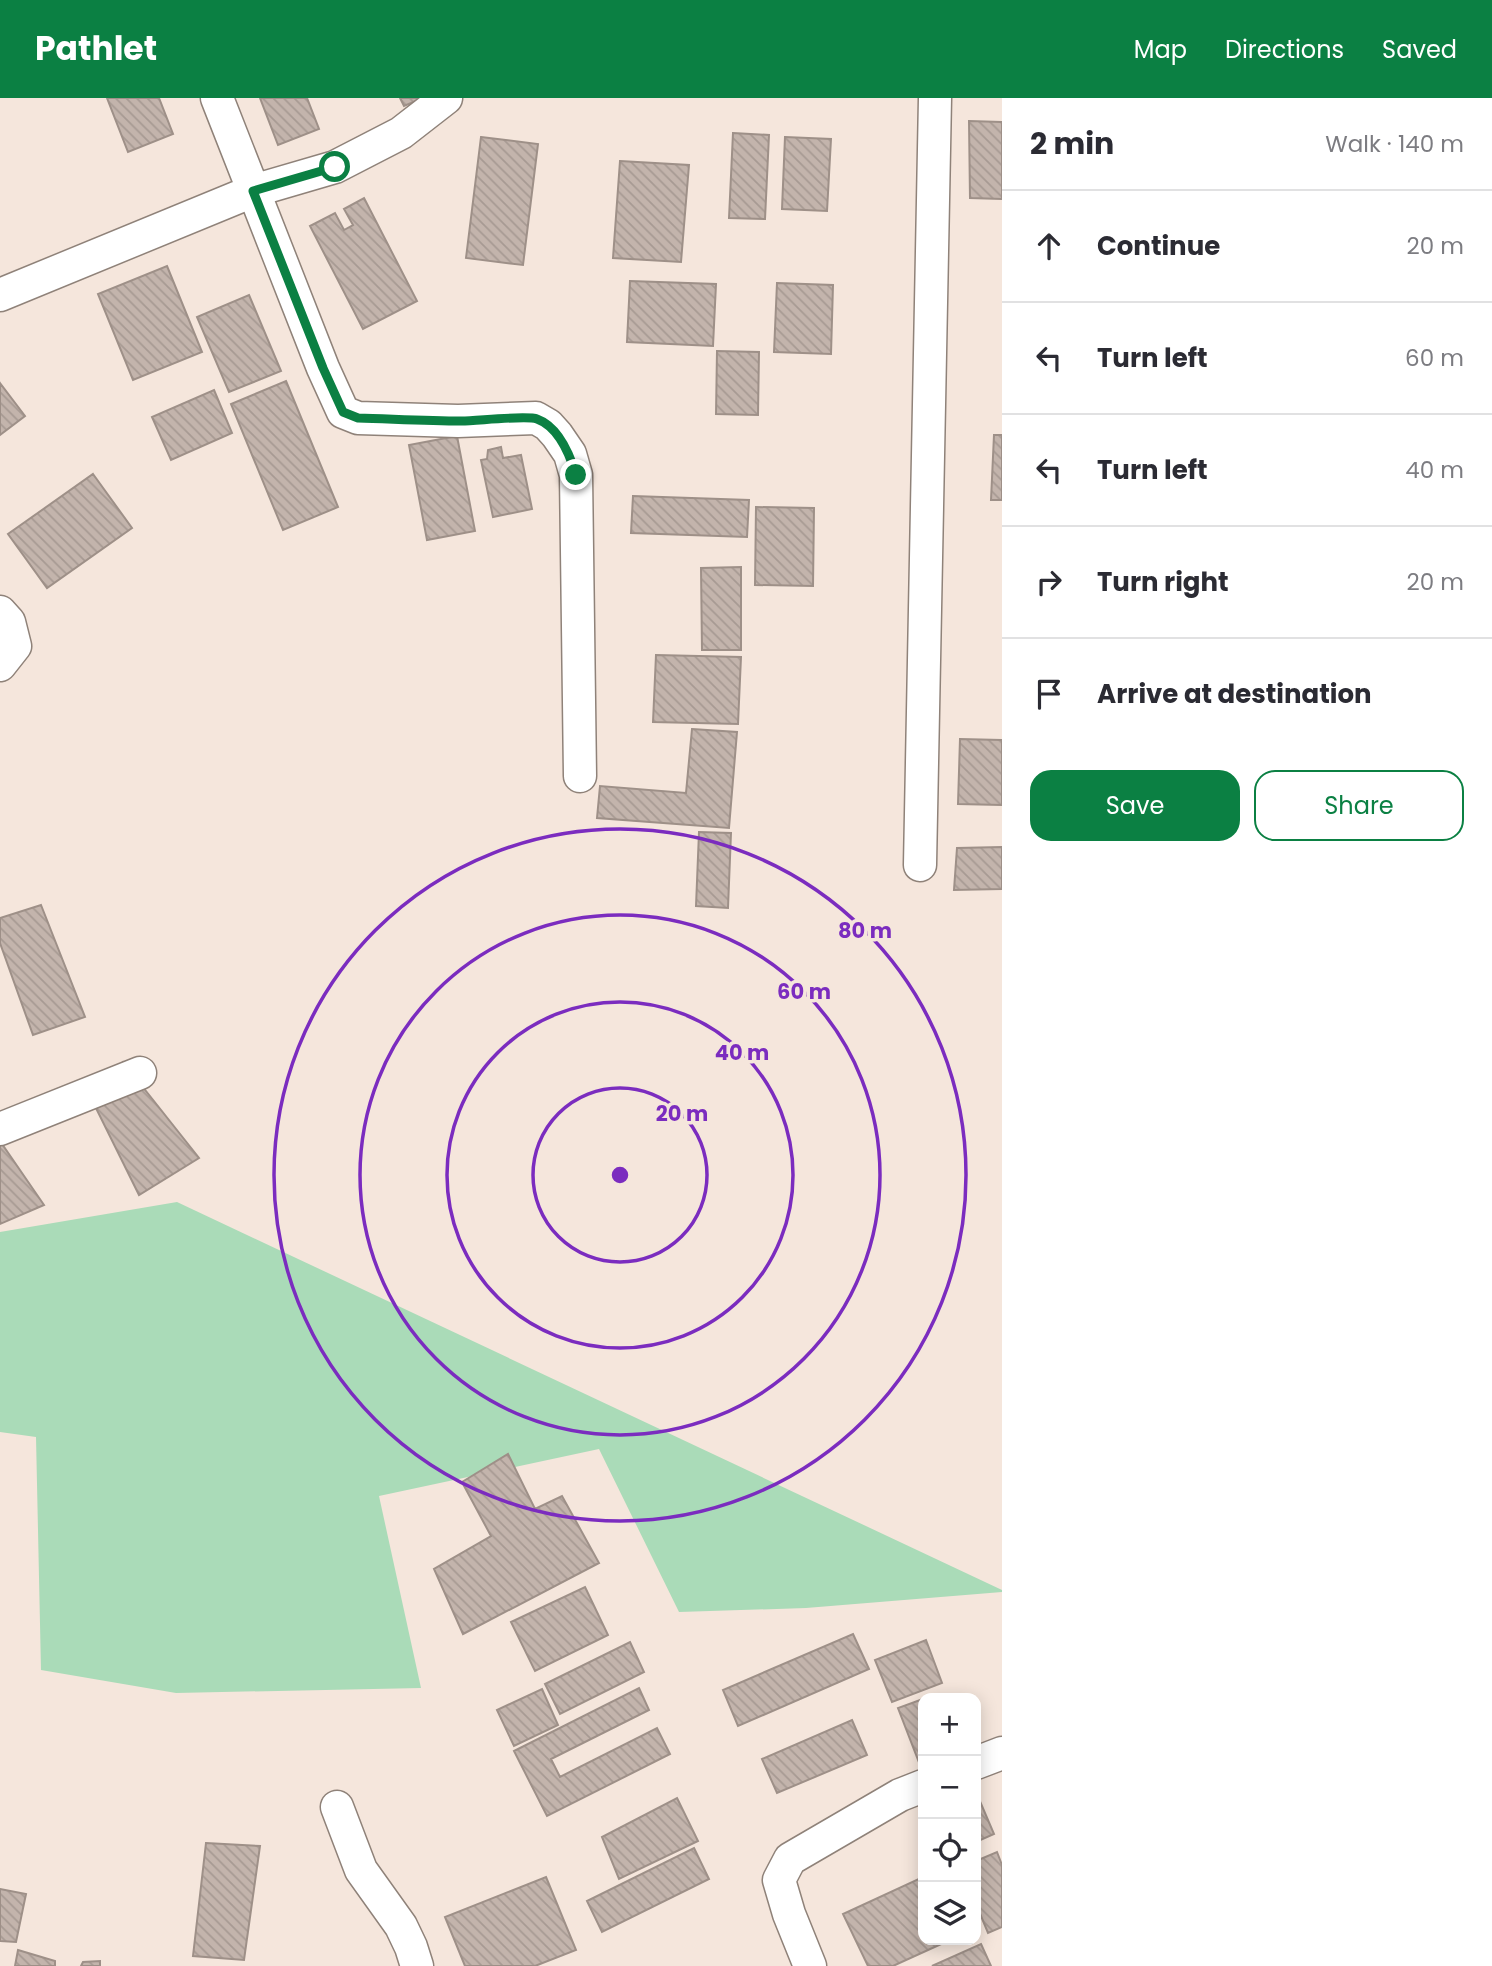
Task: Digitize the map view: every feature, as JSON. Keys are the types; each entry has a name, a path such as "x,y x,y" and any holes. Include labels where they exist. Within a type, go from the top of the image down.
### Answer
{"street":[{"path":"217,98 323,368 343,412 358,418 445,421 536,418 548,425 570,454 576,475 580,776"},
{"path":"0,295 253,191 335,167 401,133 446,98"},
{"path":"920,865 935,98"},
{"path":"0,612 9,622 15,646 0,665"},
{"path":"0,1129 140,1073"},
{"path":"981,1761 1002,1753"},
{"path":"810,1966 789,1914 779,1880 790,1858 918,1788"},
{"path":"337,1807 361,1870 401,1926 417,1966"}],"green space":[{"path":"177,1202 1002,1592 806,1608 679,1612 599,1449 379,1496 421,1688 176,1693 41,1670 36,1437 0,1432 0,1232"}],"building":[{"path":"107,98 159,98 173,134 128,152"},
{"path":"260,98 307,98 319,129 278,145"},
{"path":"400,98 423,98 404,106"},
{"path":"969,121 1002,122 1002,199 970,198"},
{"path":"733,133 769,135 765,219 729,218"},
{"path":"481,137 538,144 523,265 466,258"},
{"path":"785,137 831,139 827,211 782,209"},
{"path":"620,161 689,165 681,262 613,258"},
{"path":"364,198 417,301 363,329 310,226 335,213 344,230 353,225 344,209"},
{"path":"167,266 202,352 133,380 98,294"},
{"path":"630,281 716,284 713,346 627,342"},
{"path":"777,283 833,285 831,354 774,352"},
{"path":"249,295 281,371 229,392 197,317"},
{"path":"717,351 759,352 758,415 716,414"},
{"path":"286,381 338,507 283,530 231,404"},
{"path":"0,383 25,416 0,435"},
{"path":"214,390 232,433 171,460 152,417"},
{"path":"994,435 1002,435 1002,500 991,500"},
{"path":"457,436 475,531 427,540 409,445"},
{"path":"501,447 503,458 521,455 532,509 493,517 481,460 487,459 488,450"},
{"path":"93,474 132,528 47,588 8,534"},
{"path":"633,496 749,500 747,537 631,533"},
{"path":"756,507 814,508 813,586 755,585"},
{"path":"741,567 741,650 702,650 701,568"},
{"path":"656,655 741,657 738,724 653,722"},
{"path":"692,729 737,732 729,828 597,818 600,786 686,793"},
{"path":"960,739 1002,740 1002,805 958,804"},
{"path":"699,832 731,833 728,908 696,906"},
{"path":"1002,847 1002,889 954,890 957,848"},
{"path":"41,905 85,1017 33,1035 0,943 0,918"},
{"path":"123,1062 199,1158 139,1195 89,1094"},
{"path":"0,1141 44,1205 0,1224"},
{"path":"508,1454 535,1509 562,1496 599,1563 463,1634 434,1569 491,1536 462,1482"},
{"path":"585,1587 608,1635 535,1671 511,1622"},
{"path":"853,1634 869,1669 738,1726 723,1690"},
{"path":"926,1640 942,1683 892,1702 875,1660"},
{"path":"630,1642 644,1672 560,1714 545,1684"},
{"path":"639,1688 649,1710 551,1759 560,1777 657,1728 670,1754 547,1816 514,1751"},
{"path":"542,1689 558,1725 514,1746 497,1710"},
{"path":"918,1701 918,1760 898,1708"},
{"path":"852,1720 867,1755 777,1793 762,1759"},
{"path":"677,1798 698,1841 619,1879 602,1837"},
{"path":"981,1804 994,1834 981,1840"},
{"path":"206,1843 260,1846 244,1960 193,1956"},
{"path":"694,1848 709,1879 602,1932 587,1901"},
{"path":"997,1852 1002,1865 1002,1927 988,1933 981,1916 981,1859"},
{"path":"546,1877 576,1950 535,1966 465,1966 445,1917"},
{"path":"918,1879 918,1945 939,1945 893,1966 868,1966 843,1914"},
{"path":"0,1889 26,1894 16,1942 0,1941"},
{"path":"981,1944 991,1966 932,1966"},
{"path":"18,1950 55,1961 55,1966 15,1966"},
{"path":"100,1961 100,1966 81,1966 83,1962"}],"route":[{"path":"335,167 253,191 343,412 358,418 458,421 536,418 548,425 570,454 576,475"}]}
